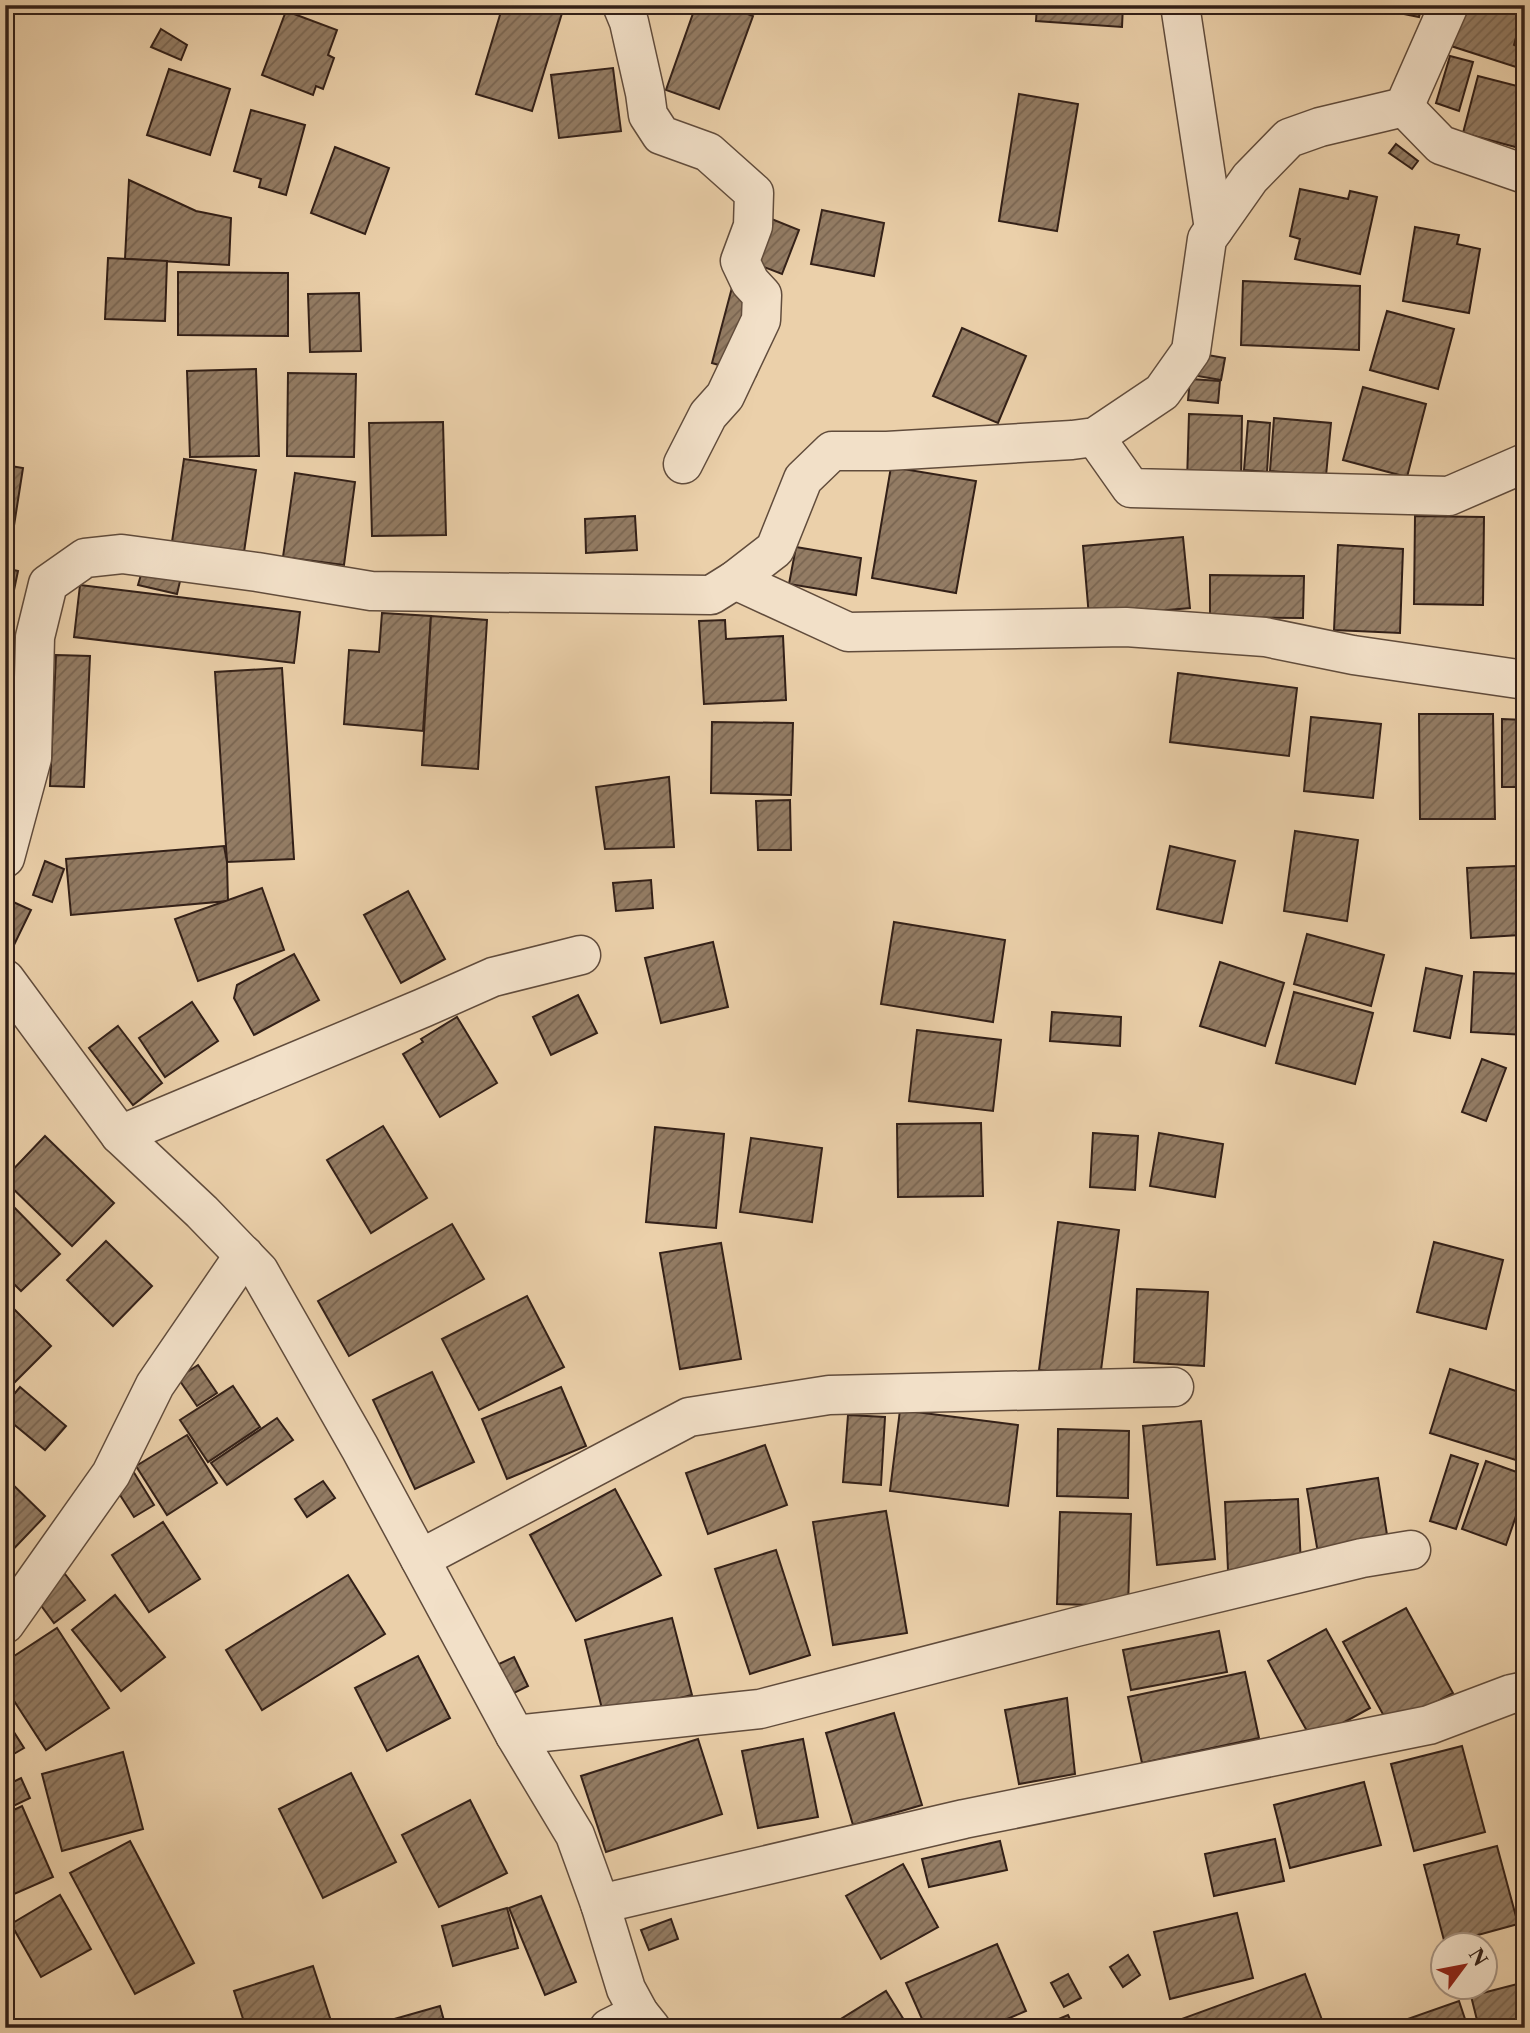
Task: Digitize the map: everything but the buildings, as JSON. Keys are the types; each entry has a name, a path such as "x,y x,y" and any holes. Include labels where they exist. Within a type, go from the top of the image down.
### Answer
{"street":[{"path":"622,5 629,22 648,115 661,135 708,152 754,193 753,226 740,261 750,282 762,295 761,320 725,396 708,415 683,464"},
{"path":"1180,5 1214,229"},
{"path":"1404,107 1449,5"},
{"path":"5,858 32,758 35,637 48,584 85,558 122,554 257,572 370,591 711,595 775,549 803,479 832,451 887,451 1095,437 1162,392 1191,351 1207,239 1250,177 1289,138 1320,127 1404,107"},
{"path":"1404,107 1441,145 1525,174"},
{"path":"1095,437 1131,488 1449,496 1525,463"},
{"path":"734,580 848,632 1126,627 1265,637 1353,655 1525,680"},
{"path":"120,1135 493,977 581,955"},
{"path":"5,979 120,1135 260,1271 360,1448 515,1735 575,1835 600,1905 633,2023"},
{"path":"5,1624 111,1474 155,1385 244,1255"},
{"path":"419,1559 689,1417 829,1395 1174,1387"},
{"path":"515,1735 760,1709 1076,1627 1362,1558 1411,1550"},
{"path":"600,1905 964,1819 1429,1724 1525,1691"}]}
